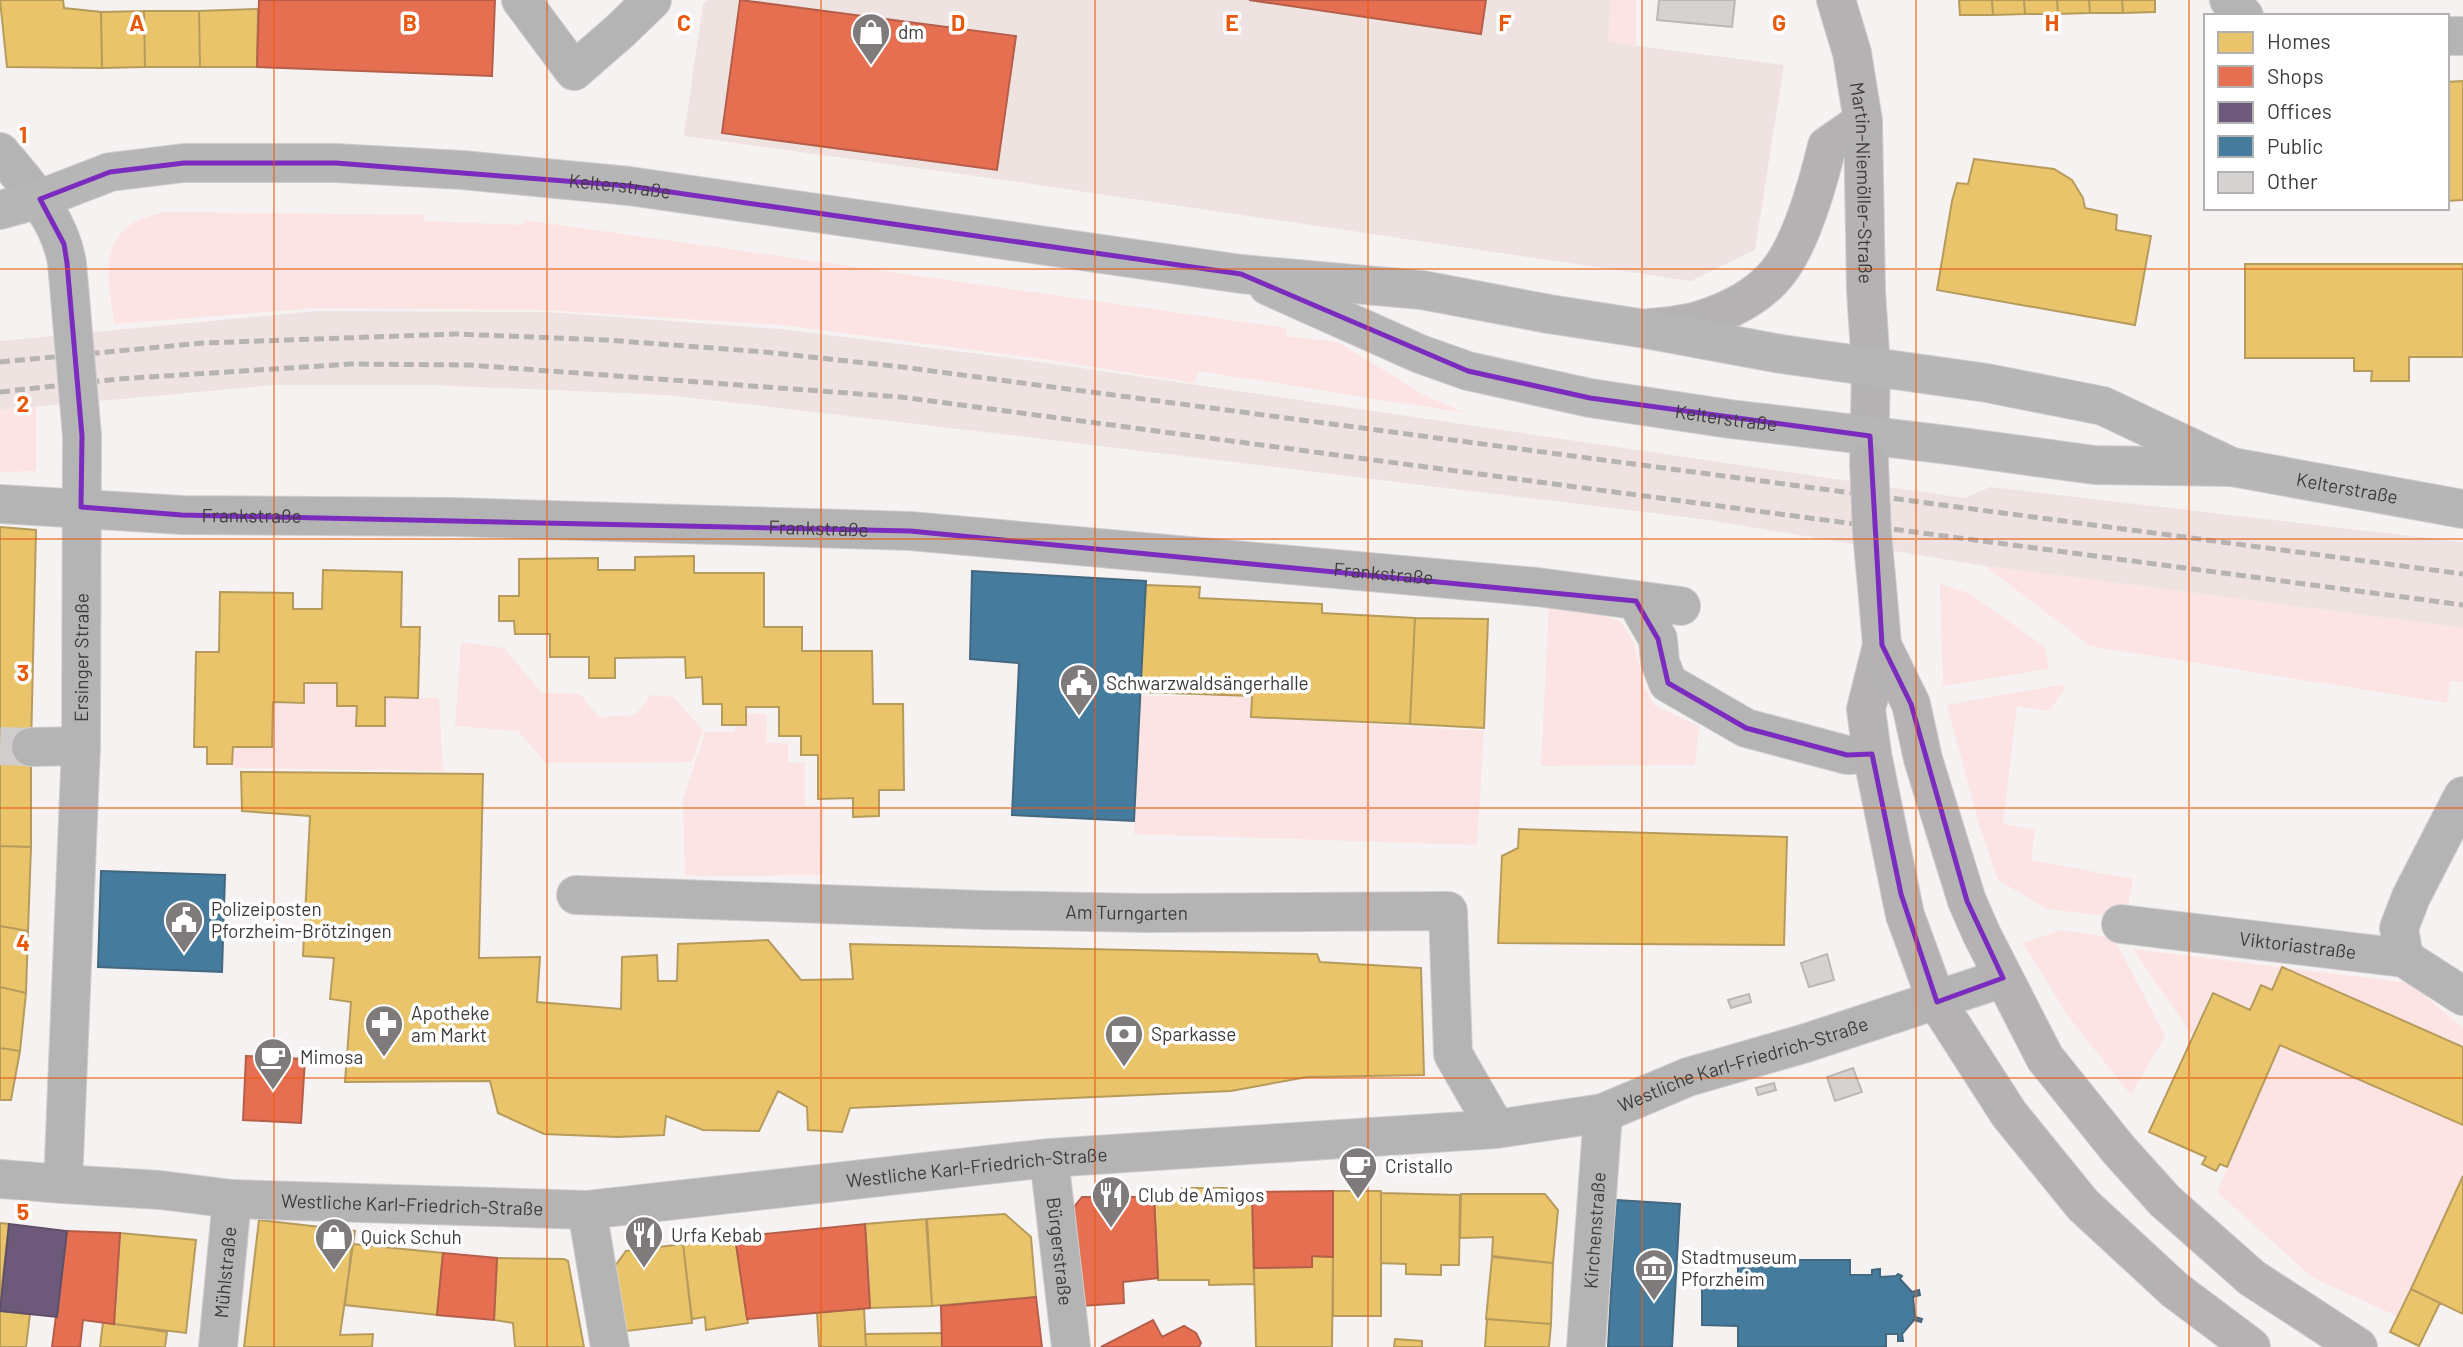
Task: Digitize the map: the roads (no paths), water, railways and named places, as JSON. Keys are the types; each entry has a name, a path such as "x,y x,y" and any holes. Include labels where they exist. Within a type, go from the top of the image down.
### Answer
{"main road":[{"name":"Martin-Niemöller-Straße","path":"1836,0 1852,53 1863,121 1866,289 1871,368 1870,449"},
{"path":"1646,329 1702,320 1734,308 1773,278 1794,245 1818,184 1828,146 1863,121"},
{"name":"Kelterstraße","path":"0,210 40,199 110,173 184,163 336,163 629,186 1241,274 1422,290 1781,354 1987,383 2103,407 2232,467"},
{"name":"Kelterstraße","path":"1241,274 1420,354 1468,372 1590,398 1742,421 1870,449 2094,465 2232,467 2463,509"},
{"path":"1870,449 1872,533 1882,645 1866,709 1872,754 1905,915 1937,1002 2009,1114 2082,1205 2175,1290 2251,1347"},
{"path":"1882,645 1911,704 1923,759 1967,901 2045,1058 2119,1150 2165,1201 2252,1278 2358,1347"}],"street":[{"path":"522,0 574,71 620,32 652,0"},
{"path":"2228,0 2242,14"},
{"name":"Ersinger Straße","path":"0,152 40,199 64,244 82,436 81,746 63,1184"},
{"name":"Frankstraße","path":"0,504 182,515 454,517 910,531 1537,587 1681,606"},
{"path":"1636,601 1658,639 1660,662 1668,683 1746,728 1847,755 1872,754"},
{"path":"31,747 81,746"},
{"path":"2404,958 2399,928 2411,897 2463,796"},
{"name":"Am Turngarten","path":"576,895 1143,913 1448,911 1453,1054 1496,1129"},
{"name":"Viktoriastraße","path":"2121,924 2404,958 2463,996"},
{"name":"Westliche Karl-Friedrich-Straße","path":"0,1179 160,1190 232,1199 587,1210 1049,1158 1496,1129 1603,1113 1688,1077 1937,1002 2003,978"},
{"name":"Kirchenstraße","path":"1586,1347 1603,1113"},
{"name":"Bürgerstraße","path":"1049,1158 1071,1347"},
{"name":"Mühlstraße","path":"218,1347 232,1199"},
{"path":"587,1210 610,1347"}],"tunnel":[{"path":"0,746 31,747"}],"railway":[{"path":"0,362 203,343 456,334 606,340 765,352 902,367 2463,574"},
{"path":"0,392 118,379 351,364 469,365 901,397 2463,605"}],"place":[{"name":"dm","path":"871,66"},
{"name":"Schwarzwaldsängerhalle","path":"1079,717"},
{"name":"Polizeiposten Pforzheim-Brötzingen","path":"184,954"},
{"name":"Apotheke am Markt","path":"384,1058"},
{"name":"Sparkasse","path":"1124,1068"},
{"name":"Mimosa","path":"273,1091"},
{"name":"Cristallo","path":"1358,1200"},
{"name":"Club de Amigos","path":"1111,1229"},
{"name":"Urfa Kebab","path":"644,1269"},
{"name":"Quick Schuh","path":"334,1271"},
{"name":"Stadtmuseum Pforzheim","path":"1654,1302"}]}
